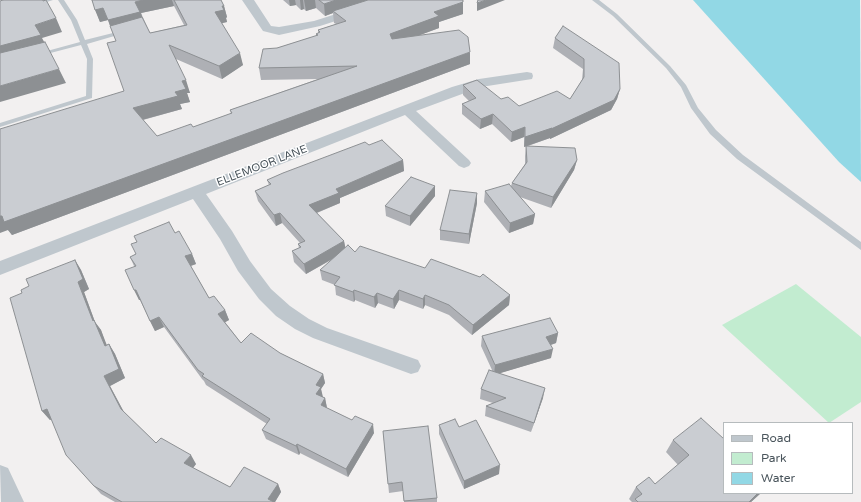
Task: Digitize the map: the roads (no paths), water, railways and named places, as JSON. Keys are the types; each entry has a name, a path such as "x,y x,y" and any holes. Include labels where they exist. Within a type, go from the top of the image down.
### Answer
{"street":[{"path":"248,0 267,29 279,31 316,24 391,0"},
{"name":"ELLEMOOR LANE","path":"0,268 479,83 527,76"},
{"path":"407,110 464,163"},
{"path":"197,192 226,235 244,266 264,294 283,311 302,324 320,333 411,366"}],"lane":[{"path":"29,6 50,0"},
{"path":"0,125 90,97 90,59 74,20 61,0"},
{"path":"595,0 615,15 668,67 684,86 695,108 713,132 740,157 861,247"},
{"path":"30,57 129,31"}],"water":[{"path":"693,0 860,0 861,182 839,162"}]}
